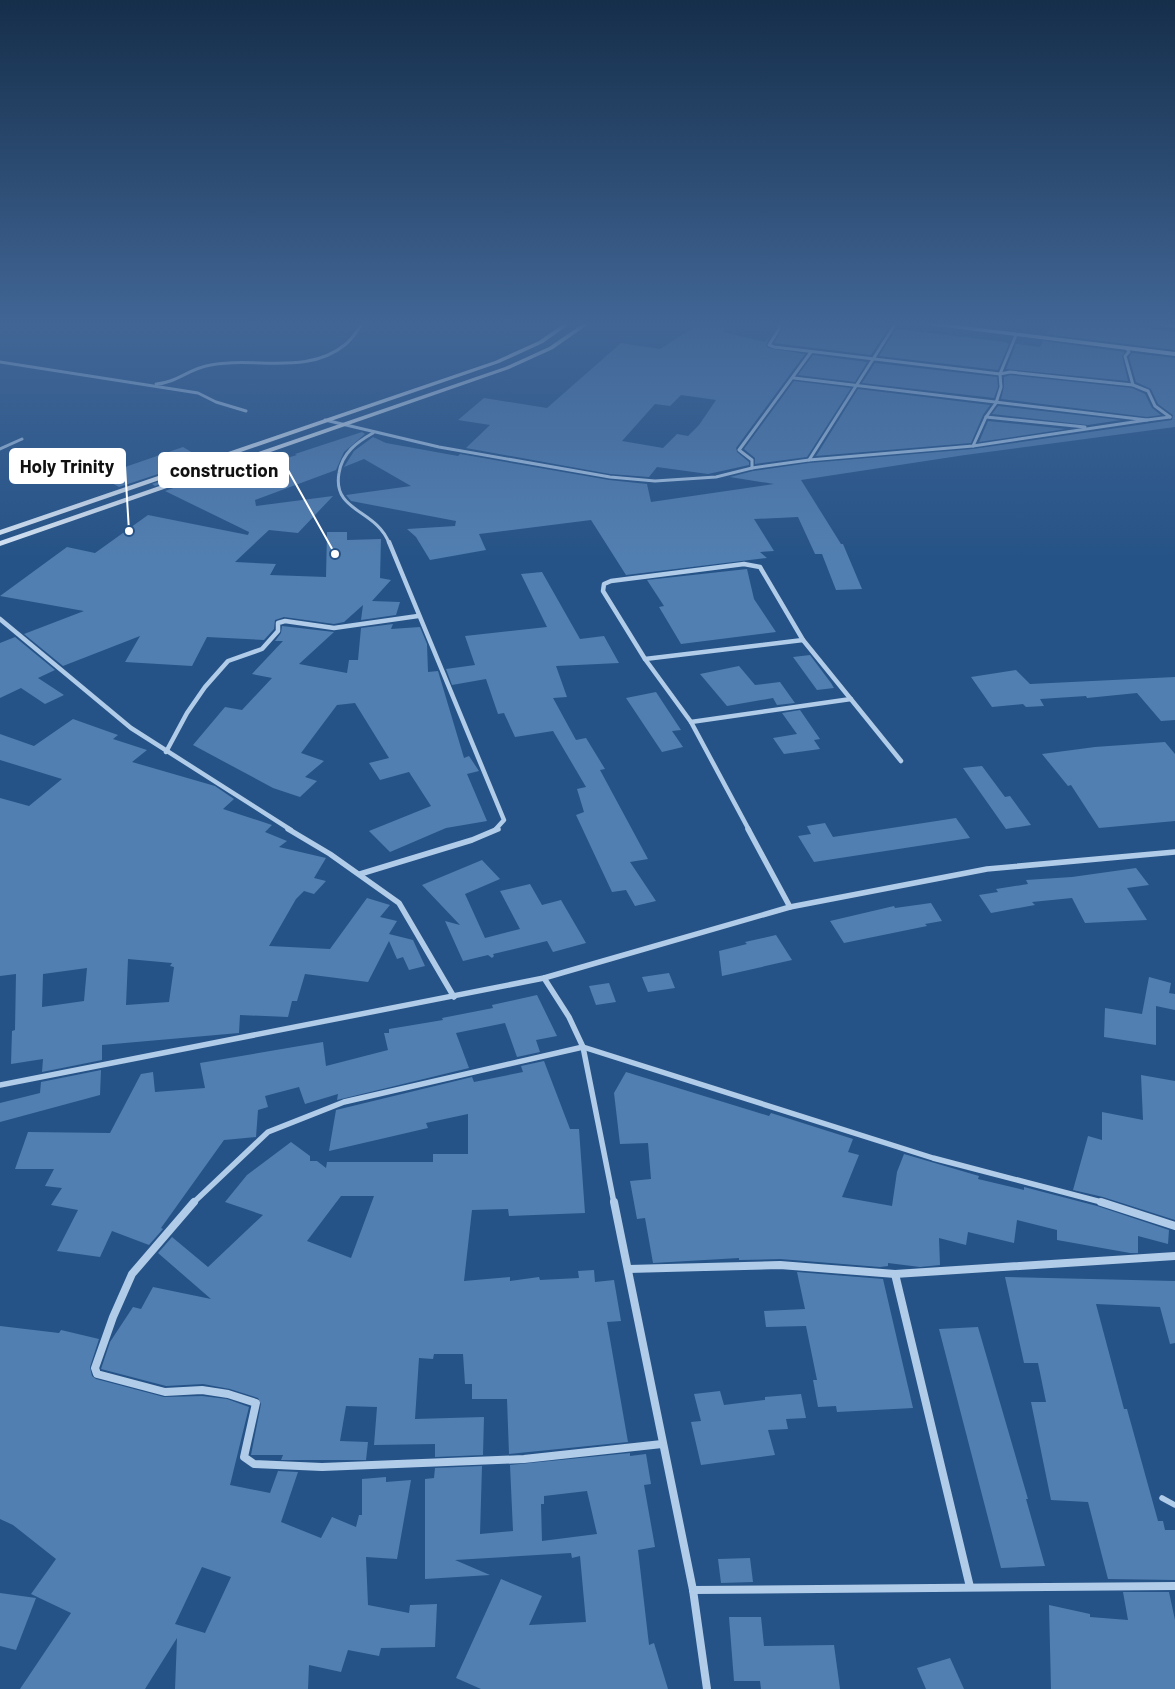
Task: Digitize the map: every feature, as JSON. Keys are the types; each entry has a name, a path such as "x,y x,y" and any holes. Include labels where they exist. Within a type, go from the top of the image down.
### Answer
{"street":[{"path":"216,402 246,411"},
{"path":"0,533 378,402"},
{"path":"0,544 405,402"},
{"path":"752,468 752,460 739,450 776,402"},
{"path":"809,460 848,402"},
{"path":"986,402 1147,420"},
{"path":"324,420 338,425 547,466 610,477 655,481 716,477 752,468 809,460 973,446 1170,417 1155,406 1153,402"},
{"path":"973,446 986,417 996,403"},
{"path":"986,417 1093,428"},
{"path":"360,874 472,840 499,828 504,820 418,616 384,529 359,513 338,491 343,457 352,445 373,432"},
{"path":"0,449 22,439"},
{"path":"790,907 691,722 645,659 603,591 604,584 607,582 744,564 760,567 803,640 901,761"},
{"path":"166,752 171,740 205,688 228,661 262,650 278,630 278,623 285,621 334,628 418,616"},
{"path":"0,620 131,728 360,874 399,903 454,997"},
{"path":"645,659 803,640"},
{"path":"691,722 851,698"},
{"path":"0,1086 544,978 790,907 987,869 1175,852"},
{"path":"544,978 569,1017 583,1047 693,1590 707,1689"},
{"path":"662,1444 524,1459 322,1467 254,1464 244,1457 256,1403 228,1394 202,1390 165,1392 97,1374 95,1368 113,1317 132,1274 189,1207 268,1132 344,1102 583,1047 934,1158 1120,1207 1175,1226"},
{"path":"628,1269 780,1265 895,1274 1175,1256"},
{"path":"895,1274 970,1587"},
{"path":"693,1590 1175,1586"}],"lane":[{"path":"1162,1498 1175,1505"}],"building":[{"path":"479,402 508,402 547,408 554,402 674,402 670,406 655,404 622,441 663,448 677,434 688,436 699,425 715,402 770,402 736,448 737,452 749,462 749,465 708,474 657,467 649,477 610,474 466,448 490,425 458,420"},
{"path":"779,402 842,402 807,457 755,464 755,458 744,449"},
{"path":"850,402 964,402 990,405 983,415 971,443 816,456"},
{"path":"1024,402 1149,402 1152,408 1161,415 1147,417"},
{"path":"1157,402 1175,402 1175,427 965,455 801,480 841,544 843,544 862,589 836,590 822,554 815,554 798,517 754,519 774,551 760,552 767,558 626,575 591,520 479,534 486,550 430,560 416,537 407,529 455,526 456,521 351,501 346,495 411,486 364,459 344,467 354,451 373,437 386,443 458,456 460,454 609,480 647,484 651,502 774,484 730,477 753,471 809,463 973,449 1172,420 1173,415"},
{"path":"998,406 1121,420 1088,425 992,414"},
{"path":"988,421 1066,429 979,442"},
{"path":"362,432 365,434 344,452 336,470 255,500 256,506 333,496 298,533 269,530 235,562 276,564 270,575 326,577 327,532 347,532 347,540 381,539 380,578 391,580 372,601 400,602 396,615 361,620 363,605 344,622 334,624 284,617 275,620 274,629 264,640 207,637 192,666 125,662 140,636 63,666 24,634 84,611 0,596 67,547 95,553 148,515 248,535 249,532 165,491 222,471 229,475 297,455 295,454"},
{"path":"183,447 203,459 119,487 99,476"},
{"path":"211,464 214,465 155,486 152,484"},
{"path":"747,569 754,599 776,632 681,644 659,607 664,606 647,580"},
{"path":"542,572 580,639 604,636 619,663 556,666 567,697 553,698 576,740 586,738 605,769 600,770 648,859 630,862 656,901 635,906 626,890 612,892 576,815 584,812 577,789 586,787 553,731 515,737 504,713 498,714 486,679 452,685 446,669 475,665 465,636 547,627 521,574"},
{"path":"393,624 391,629 420,627 427,644 428,672 438,671 464,758 469,756 479,771 467,774 487,821 446,828 390,852 369,831 431,806 409,772 380,780 369,763 389,758 355,703 337,705 301,753 324,761 305,777 317,781 300,797 273,788 193,745 225,707 242,710 272,678 252,674 283,641 275,641 281,633 282,626 334,632 299,664 347,673 349,660 358,660 361,628"},
{"path":"15,637 55,670 38,678 64,695 45,704 21,688 0,698 0,643"},
{"path":"810,655 834,688 817,690 793,657"},
{"path":"739,666 755,685 780,682 795,703 777,705 773,698 727,706 700,674"},
{"path":"1016,670 1030,684 1175,677 1175,720 1161,721 1137,693 1087,698 1086,696 1040,699 1044,706 1026,707 1023,704 992,707 971,677"},
{"path":"656,692 681,730 672,731 683,747 662,752 626,698"},
{"path":"800,710 820,739 814,740 820,749 784,754 773,738 797,734 782,713"},
{"path":"73,719 118,735 113,739 147,750 132,762 215,786 234,799 223,809 272,825 265,832 287,841 279,847 326,858 314,878 326,881 314,894 304,891 296,899 269,946 330,949 367,898 390,905 380,917 397,921 389,934 413,940 425,966 409,970 403,957 397,959 389,941 368,982 305,974 297,1001 292,1001 288,1017 240,1015 239,1033 102,1045 102,1060 42,1072 43,1059 11,1064 12,1031 15,1030 16,974 0,976 0,798 29,806 62,779 0,760 0,734 34,746","holes":["128,959 172,963 170,966 174,967 169,1002 126,1005","87,968 84,1001 42,1007 43,974"]},
{"path":"1165,742 1175,754 1175,821 1099,828 1071,785 1068,786 1042,754 1095,747"},
{"path":"982,766 1005,797 1010,796 1031,825 1006,829 963,768"},
{"path":"956,818 970,838 814,862 798,836 811,834 807,826 825,823 833,837"},
{"path":"482,860 500,879 465,894 485,938 520,929 500,891 530,884 542,905 561,900 586,943 553,952 547,941 493,954 492,958 488,955 463,961 445,921 460,925 422,885"},
{"path":"1136,868 1149,885 1127,888 1147,920 1085,923 1072,898 1032,902 1035,905 991,913 979,895 998,892 996,889 1028,884 1026,880 1072,877"},
{"path":"931,903 942,921 925,924 927,926 844,943 830,921 894,906 895,908"},
{"path":"776,935 792,960 722,976 719,951 747,944 745,942"},
{"path":"669,973 675,988 648,992 642,977"},
{"path":"1149,977 1171,983 1169,993 1175,994 1175,1010 1156,1006 1156,1045 1104,1037 1105,1008 1142,1014"},
{"path":"609,983 616,1002 596,1005 589,986"},
{"path":"537,995 557,1036 536,1040 540,1052 517,1057 505,1023 456,1033 469,1068 337,1100 338,1094 305,1104 299,1087 265,1096 268,1107 258,1110 256,1137 224,1140 161,1228 163,1229 149,1245 112,1231 100,1257 57,1251 78,1210 51,1205 62,1188 45,1186 54,1169 15,1169 28,1132 110,1133 141,1074 153,1072 155,1092 205,1088 200,1063 323,1042 326,1066 388,1050 384,1033 389,1033 389,1029 443,1020 442,1018 493,1008 492,1005"},
{"path":"544,1061 570,1129 579,1129 585,1213 509,1216 508,1209 472,1210 464,1281 510,1277 510,1281 539,1277 540,1280 579,1278 578,1271 594,1270 595,1282 614,1280 621,1321 607,1322 628,1442 509,1454 507,1399 472,1399 472,1384 465,1384 463,1354 434,1354 433,1359 419,1358 415,1419 484,1417 483,1455 435,1457 435,1444 374,1445 377,1407 346,1406 340,1441 368,1442 366,1460 281,1460 283,1455 251,1455 261,1404 258,1398 230,1389 203,1384 166,1386 101,1369 110,1342 133,1307 141,1309 153,1287 211,1299 158,1253 172,1237 208,1267 263,1215 225,1202 247,1175 291,1142 310,1156 310,1161 317,1161 326,1168 327,1162 433,1162 433,1154 468,1154 468,1114 426,1123 428,1128 329,1151 336,1110 472,1077 474,1082 523,1072 521,1066","holes":["341,1196 374,1196 351,1258 307,1241"]},
{"path":"101,1070 100,1095 0,1122 0,1103 40,1093 41,1082"},
{"path":"626,1072 769,1116 771,1113 853,1139 848,1152 859,1155 842,1197 892,1206 897,1172 904,1154 979,1176 978,1179 1024,1190 1024,1187 1097,1206 1169,1230 1168,1244 1138,1236 1138,1253 1130,1253 1057,1240 1057,1230 1017,1220 1014,1243 968,1232 966,1245 939,1238 940,1265 920,1267 888,1263 888,1266 880,1267 780,1259 739,1260 739,1258 653,1263 645,1218 637,1219 630,1181 651,1179 648,1143 620,1144 614,1093"},
{"path":"1141,1075 1175,1081 1175,1220 1103,1197 1073,1190 1088,1136 1102,1140 1102,1112 1143,1120"},
{"path":"797,1272 883,1279 913,1408 837,1412 836,1406 818,1407 813,1380 817,1380 806,1326 766,1327 764,1311 805,1309"},
{"path":"1005,1277 1175,1281 1175,1343 1170,1344 1160,1307 1096,1304 1124,1409 1127,1409 1158,1521 1163,1521 1165,1530 1175,1530 1175,1580 1108,1579 1088,1502 1051,1500 1031,1402 1046,1402 1038,1363 1024,1363"},
{"path":"0,1326 59,1333 61,1330 99,1339 90,1367 92,1376 96,1379 164,1397 202,1396 227,1399 249,1407 230,1485 270,1493 278,1471 298,1472 281,1522 321,1538 332,1517 356,1527 359,1515 362,1515 362,1479 386,1477 386,1482 411,1480 397,1559 366,1557 368,1605 409,1613 410,1605 437,1604 435,1647 381,1648 379,1656 348,1650 341,1672 309,1665 308,1689 175,1689 177,1638 145,1689 20,1689 71,1613 31,1594 56,1559 13,1525 0,1519","holes":["202,1567 231,1577 205,1633 175,1624"]},
{"path":"978,1327 1028,1499 1026,1499 1045,1566 1001,1568 939,1329"},
{"path":"720,1391 724,1405 765,1400 765,1397 801,1394 806,1418 786,1419 788,1429 768,1430 775,1455 701,1465 691,1422 701,1421 694,1394"},
{"path":"630,1453 630,1456 646,1454 651,1484 644,1485 655,1547 638,1550 649,1645 654,1643 668,1689 481,1689 456,1678 501,1579 542,1596 529,1625 586,1622 580,1556 572,1558 571,1553 455,1560 490,1575 425,1579 425,1479 434,1478 435,1468 482,1466 480,1534 513,1531 510,1465","holes":["587,1491 597,1534 542,1541 541,1504 544,1504 544,1496"]},
{"path":"750,1558 753,1582 721,1583 718,1559"},
{"path":"1123,1592 1169,1592 1175,1620 1175,1689 1051,1689 1049,1605 1090,1614 1090,1617 1128,1620"},
{"path":"0,1593 36,1598 16,1650 0,1646"},
{"path":"729,1617 761,1617 764,1646 834,1645 840,1689 761,1689 760,1681 734,1681"},
{"path":"950,1658 964,1689 926,1689 917,1668"}],"place":[{"name":"Holy Trinity","path":"129,531"},
{"name":"construction","path":"335,554"}]}
